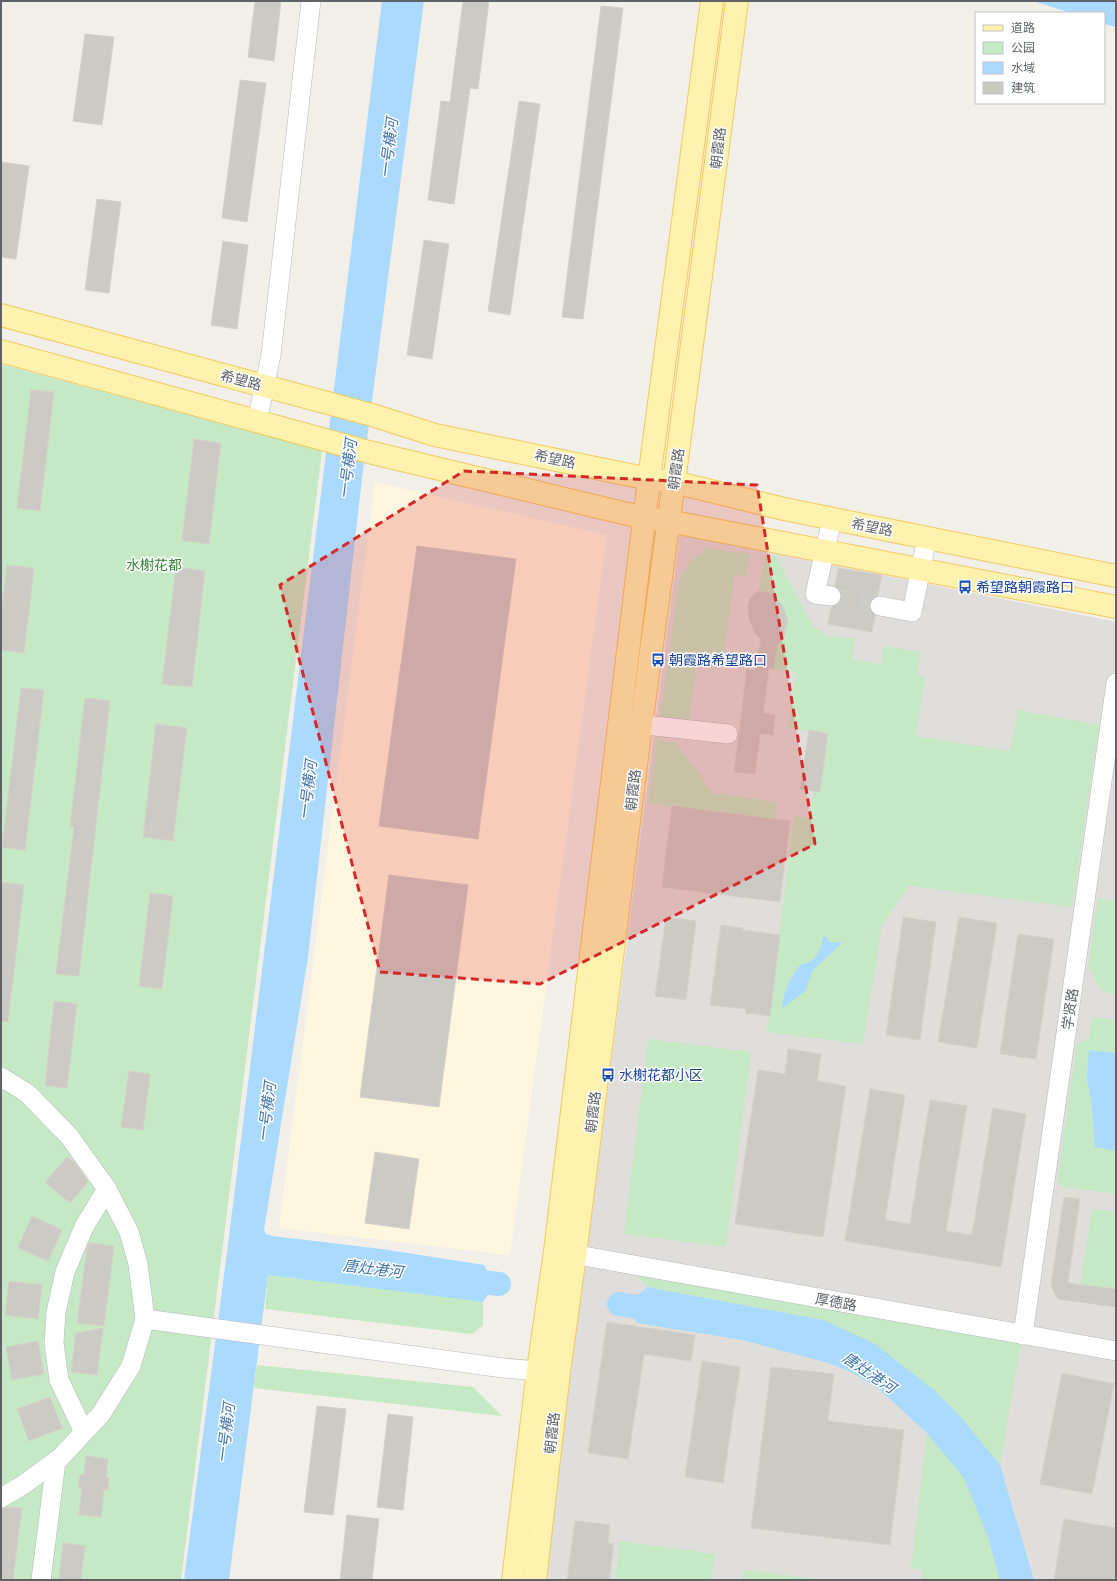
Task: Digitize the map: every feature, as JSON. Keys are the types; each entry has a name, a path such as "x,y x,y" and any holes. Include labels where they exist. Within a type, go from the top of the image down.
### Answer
{"main road":[{"name":"朝霞路","path":"513,1580 549,1371 565,1253 630,724 644,518 712,1"},
{"name":"朝霞路","path":"630,724 674,482 737,1"},
{"name":"希望路","path":"1,315 372,415 435,435 649,479 674,482 784,509 1116,576"},
{"path":"1,351 369,452 644,518 668,521 1116,607"},
{"name":"朝霞路","path":"534,1580 549,1371"}],"street":[{"path":"258,422 271,355 311,1"},
{"path":"831,596 815,594 832,519"},
{"path":"880,606 912,612 927,538"},
{"name":"学贤路","path":"1024,1335 1116,682"},
{"path":"630,724 728,734"},
{"path":"1,1077 27,1093 69,1136 107,1189 129,1232 138,1264 145,1319 131,1366 101,1414 56,1461 23,1485 1,1498"},
{"path":"84,1432 59,1380 54,1343 56,1312 65,1272 84,1228 107,1189"},
{"name":"厚德路","path":"565,1253 1116,1351"},
{"path":"145,1319 503,1368 549,1371"},
{"path":"42,1580 56,1461"}],"highlighted area":[{"path":"464,471 757,485 815,844 540,984 380,972 280,585"}],"shaded area":[{"path":"375,482 607,535 510,1255 279,1228"},
{"path":"680,534 1116,622 1116,1580 544,1580"}],"green space":[{"name":"水榭花都","path":"1,364 322,451 181,1580 1,1580"},
{"path":"707,548 750,554 747,576 735,575 723,659 698,655 689,722 660,718 680,578 690,561"},
{"path":"765,554 776,556 812,625 827,636 855,639 852,659 881,664 884,646 921,652 917,675 925,677 916,736 1010,751 1018,710 1099,725 1072,907 909,886 882,925 863,1044 767,1032 794,816 809,818 814,791 820,791 828,734 788,728 796,673 773,669 777,645 784,638 788,621 782,605 773,594 759,591"},
{"path":"657,740 676,743 713,793 777,802 775,819 648,803"},
{"path":"1098,898 1116,901 1116,994 1102,992 1088,966"},
{"path":"1092,1017 1116,1020 1116,1194 1064,1187 1057,1183 1077,1044 1089,1038"},
{"path":"648,1039 751,1052 726,1247 624,1234"},
{"path":"1092,1209 1116,1212 1116,1289 1080,1285"},
{"path":"632,1269 1021,1341 1000,1465 960,1416 823,1320 647,1287"},
{"path":"268,1275 483,1302 483,1325 472,1334 265,1309"},
{"path":"257,1365 473,1387 502,1416 254,1388"},
{"path":"927,1433 964,1478 988,1537 1000,1580 922,1580 923,1570 911,1568"},
{"path":"620,1541 715,1554 711,1580 615,1580"},
{"path":"744,1570 826,1580 742,1580"}],"water":[{"name":"一号横河","path":"382,1 424,1 362,478 308,957 264,1230 266,1234 272,1236 382,1249 484,1265 495,1284 483,1302 268,1275 229,1580 184,1580 229,1237"},
{"path":"1033,1 1116,1 1116,27 1105,24 1105,12 1068,12"},
{"path":"824,935 830,942 842,943 813,970 805,991 782,1009 784,996 794,974 801,964 812,961 815,958 820,950"},
{"path":"1089,1050 1116,1053 1116,1151 1095,1147 1091,1099 1087,1079"},
{"path":"647,1287 823,1320 875,1344 935,1391 960,1416 1000,1465 1034,1580 1000,1580 988,1537 964,1478 927,1433 880,1390 851,1372 828,1363 743,1340 637,1323 628,1305"}],"building":[{"path":"255,1 281,1 274,61 248,57"},
{"path":"463,1 489,1 478,89 470,88 454,204 428,200 441,101 450,102"},
{"path":"601,6 623,8 583,319 562,317"},
{"path":"85,34 114,37 102,125 73,121"},
{"path":"240,80 266,83 247,222 222,218"},
{"path":"519,101 540,104 510,315 488,311"},
{"path":"1,162 29,166 16,259 1,257"},
{"path":"97,199 121,202 109,293 85,290"},
{"path":"424,240 449,244 432,359 407,355"},
{"path":"223,241 248,245 237,329 211,325"},
{"path":"31,390 54,392 40,511 17,508"},
{"path":"194,439 221,443 209,544 182,540"},
{"path":"417,546 516,559 478,839 379,826"},
{"path":"7,565 34,568 24,653 1,650 1,613"},
{"path":"176,567 205,571 192,687 162,684"},
{"path":"838,568 882,575 878,595 872,599 869,604 870,610 875,615 872,632 828,624 831,607 840,603 842,598 841,591 835,586"},
{"path":"759,591 773,594 782,605 788,621 784,638 777,645 773,669 769,668 763,713 775,715 773,735 760,734 755,774 734,772 747,669 755,670 761,640 756,634 749,620 748,606 750,598"},
{"path":"21,688 44,690 25,850 2,847"},
{"path":"85,698 110,701 79,976 56,974 74,827 70,827"},
{"path":"156,724 187,728 173,841 143,837"},
{"path":"809,730 828,734 820,792 800,789"},
{"path":"672,806 790,821 780,902 662,887"},
{"path":"389,875 468,885 439,1107 360,1097"},
{"path":"1,882 24,885 8,1022 1,1021"},
{"path":"150,893 173,896 162,989 139,986"},
{"path":"666,917 696,921 686,1000 655,996"},
{"path":"903,917 936,922 920,1040 886,1035"},
{"path":"959,917 997,923 977,1048 938,1042"},
{"path":"721,925 743,928 743,930 780,935 770,1016 746,1013 746,1009 710,1005"},
{"path":"1018,934 1054,939 1036,1059 1000,1054"},
{"path":"54,1001 77,1004 67,1088 45,1086"},
{"path":"788,1049 821,1054 817,1081 846,1086 823,1237 735,1224 758,1070 785,1074"},
{"path":"129,1071 150,1074 143,1130 121,1127"},
{"path":"870,1089 905,1095 885,1220 910,1224 930,1100 967,1106 946,1231 972,1235 993,1108 1026,1114 1001,1267 845,1241"},
{"path":"375,1152 419,1159 409,1229 365,1223"},
{"path":"67,1157 76,1164 88,1182 70,1203 45,1182"},
{"path":"1064,1197 1080,1199 1068,1283 1116,1289 1116,1307 1058,1299 1055,1294 1051,1285"},
{"path":"32,1216 62,1230 48,1261 18,1248"},
{"path":"89,1243 114,1246 104,1326 77,1323"},
{"path":"9,1281 42,1285 38,1319 5,1315"},
{"path":"607,1322 695,1335 691,1361 644,1354 628,1459 588,1453"},
{"path":"103,1328 97,1375 71,1372 76,1333"},
{"path":"38,1341 44,1374 12,1380 6,1347"},
{"path":"702,1361 740,1367 723,1483 685,1477"},
{"path":"771,1367 834,1374 828,1421 904,1430 890,1545 751,1528"},
{"path":"1062,1373 1114,1384 1092,1494 1040,1484"},
{"path":"50,1397 62,1428 29,1441 17,1409"},
{"path":"317,1406 346,1409 333,1515 304,1512"},
{"path":"388,1414 413,1417 403,1510 377,1507"},
{"path":"86,1456 108,1459 106,1478 109,1478 108,1490 104,1489 101,1517 79,1515 82,1489 78,1488 80,1475 84,1475"},
{"path":"8,1507 22,1508 13,1580 1,1580 1,1509"},
{"path":"347,1515 379,1519 372,1580 340,1580"},
{"path":"1064,1519 1116,1528 1116,1580 1054,1580"},
{"path":"575,1521 610,1525 608,1543 614,1544 609,1580 567,1580"},
{"path":"63,1543 85,1546 81,1580 59,1580"}],"waterway":[{"name":"唐灶港河","path":"462,1280 499,1284"},
{"name":"唐灶港河","path":"619,1304 660,1311"}],"tunnel":[{"path":"831,596 880,606"}],"place":[{"name":"希望路朝霞路口","path":"965,587"},
{"name":"朝霞路希望路口","path":"658,660"},
{"name":"水榭花都小区","path":"608,1075"}]}
